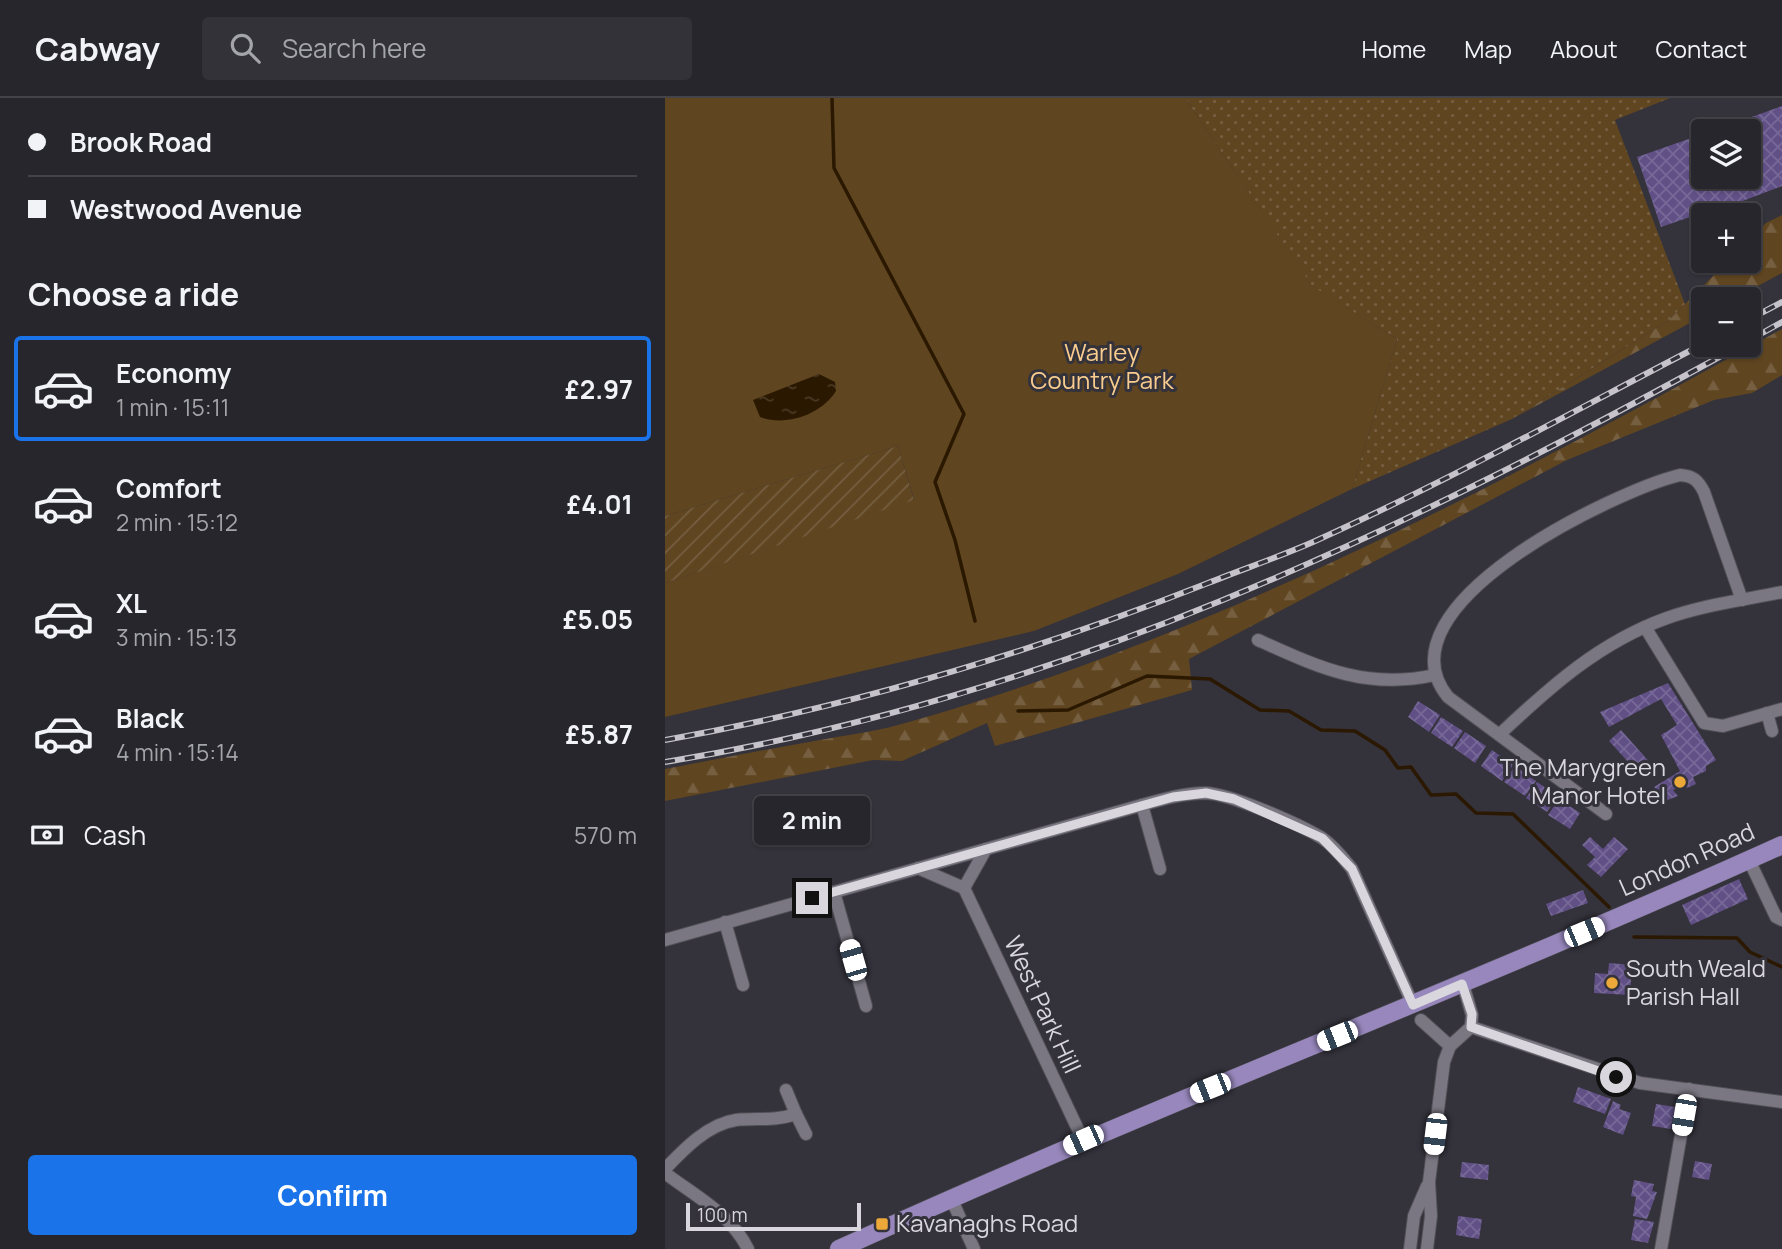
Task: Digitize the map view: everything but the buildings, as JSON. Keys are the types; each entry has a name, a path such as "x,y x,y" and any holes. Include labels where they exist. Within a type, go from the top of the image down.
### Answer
{"main road":[{"name":"London Road","path":"839,1249 1083,1140 1417,1013 1462,984 1782,845"}],"street":[{"path":"1606,814 1448,697 1435,675 1435,650 1443,628 1455,609 1477,586 1564,524 1629,493 1680,475 1698,481 1704,492 1742,600"},
{"path":"1500,734 1583,661 1645,627 1694,610 1782,592"},
{"path":"1645,627 1704,723 1723,726 1782,709"},
{"path":"1258,640 1320,668 1364,680 1405,680 1435,675"},
{"path":"1767,713 1772,731"},
{"path":"665,940 1142,805 1189,794 1221,795 1322,838 1352,869 1417,1013 1450,1046"},
{"path":"1142,805 1160,869"},
{"path":"918,868 964,888 986,849"},
{"path":"1749,860 1776,917 1782,920"},
{"name":"West Park Hill","path":"964,888 1083,1140"},
{"path":"834,892 866,1006"},
{"path":"725,922 743,985"},
{"path":"1427,1249 1431,1216 1429,1182 1444,1062 1450,1046 1471,1027 1472,1014 1462,984"},
{"path":"1471,1027 1616,1077 1782,1102"},
{"path":"1661,1249 1689,1089"},
{"path":"786,1090 806,1133"},
{"path":"748,1249 740,1232 714,1207 665,1171 711,1129 734,1120 778,1120 796,1114"},
{"path":"1410,1249 1414,1216 1429,1182"},
{"path":"951,1198 974,1249"}],"green space":[{"name":"Warley Country Park","path":"665,98 1185,98 1312,286 1397,339 1352,489 1178,574 1034,631 665,717 665,583 914,499 898,446 665,516"},
{"path":"1185,98 1670,98 1615,120 1685,304 1669,320 1512,419 1352,489 1397,339 1312,287"},
{"path":"1782,215 1782,273 1756,287 1702,287 1716,273 1761,273 1761,228"},
{"path":"1691,298 1691,322 1512,419 1669,320"},
{"path":"1782,329 1782,375 1752,393 1714,400 1567,460 1189,659 1192,690 995,746 987,723 902,761 873,760 665,801 665,769 898,725 1014,689 1241,603 1460,500 1732,357 1761,357 1761,341"},
{"path":"898,446 914,500 665,583 665,516"}],"water":[{"path":"819,374 835,382 836,391 822,406 792,419 770,420 760,417 753,400"}],"waterway":[{"path":"832,98 834,168 964,414 935,482 955,540 975,621"},
{"path":"1018,711 1068,710 1147,676 1210,679 1260,710 1289,711 1321,730 1355,731 1385,750 1398,768 1411,767 1431,795 1456,794 1476,813 1513,814 1609,907"},
{"path":"1634,937 1737,938 1750,952 1782,967"}],"railway":[{"path":"1761,313 1782,302"},
{"path":"1761,334 1782,322"},
{"path":"665,740 804,711 941,675 1075,632 1274,558 1412,495 1691,350"},
{"path":"665,762 809,734 950,697 1087,652 1221,601 1353,543 1483,481 1719,357"}],"place":[{"name":"The Marygreen Manor Hotel","path":"1680,782"},
{"name":"South Weald Parish Hall","path":"1612,983"},
{"name":"Kavanaghs Road","path":"882,1224"}],"route":[{"path":"812,898 1173,797 1206,793 1221,795 1309,832 1332,846 1352,869 1413,1005 1462,984 1469,999 1471,1027 1616,1077"}]}
